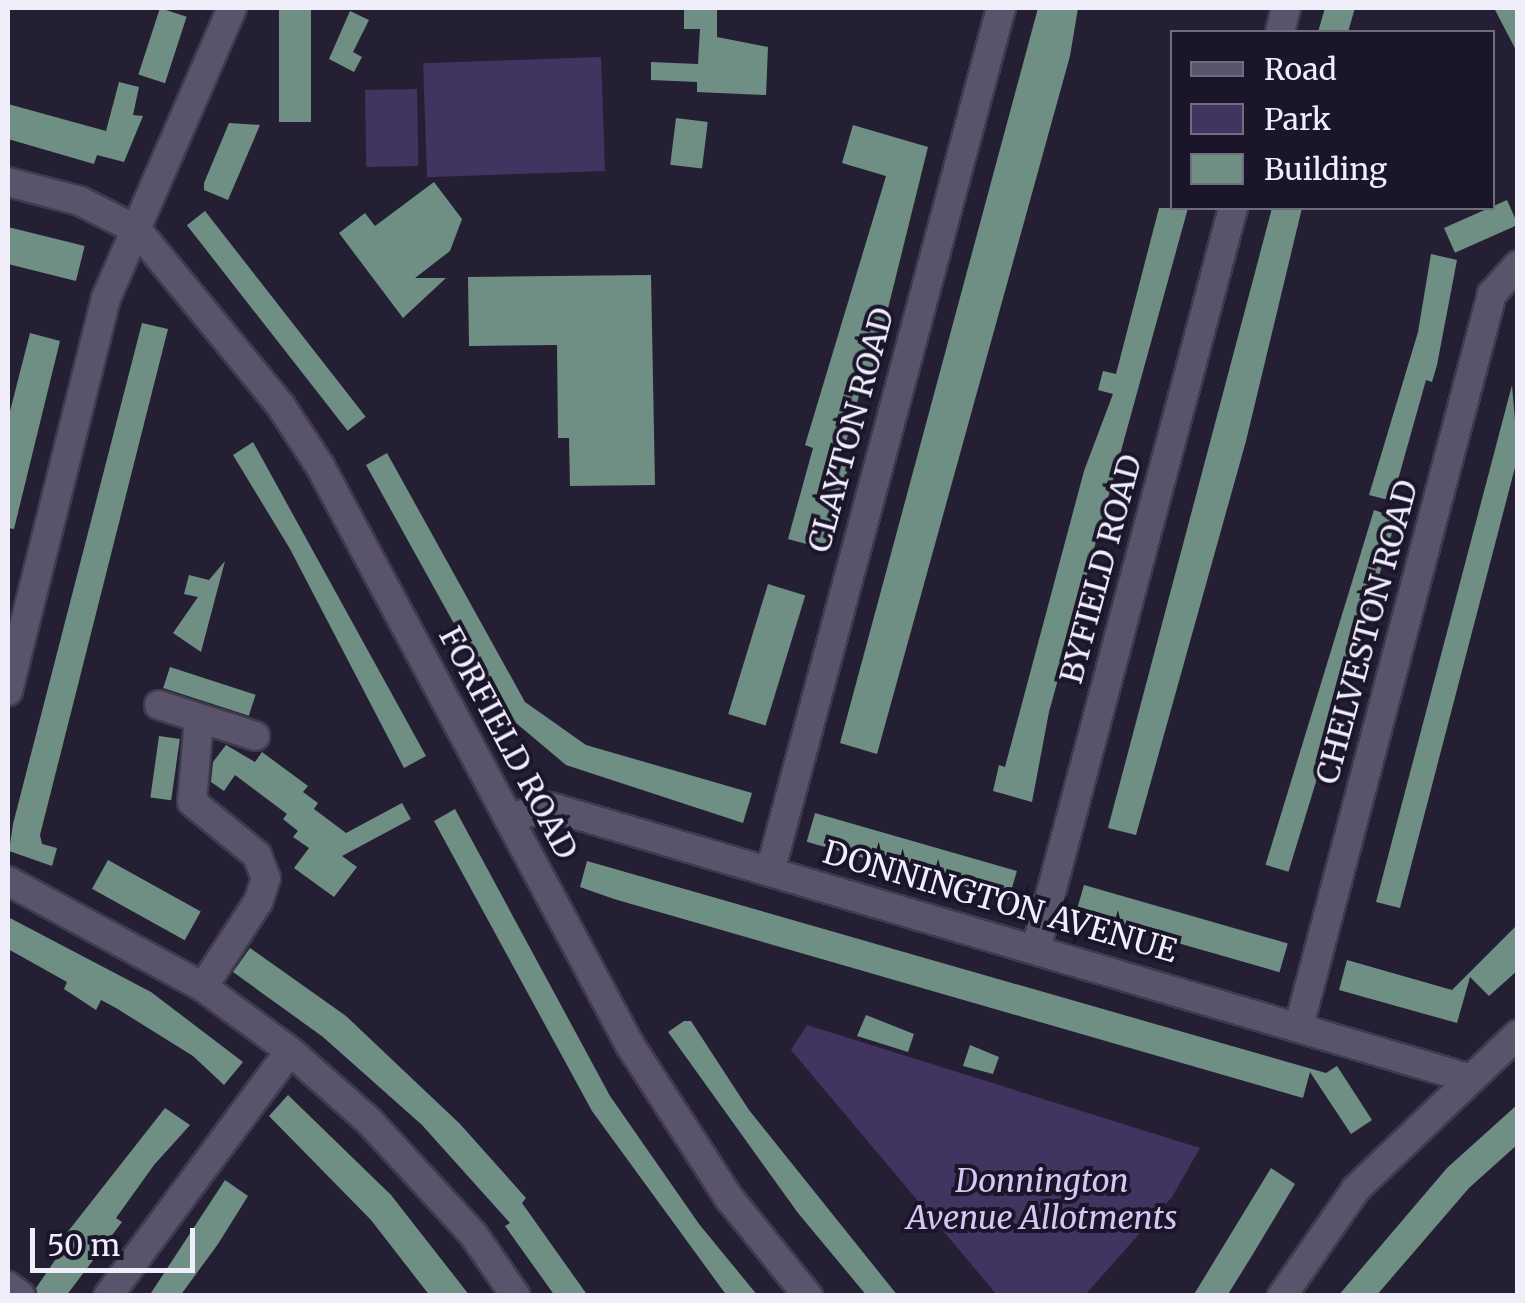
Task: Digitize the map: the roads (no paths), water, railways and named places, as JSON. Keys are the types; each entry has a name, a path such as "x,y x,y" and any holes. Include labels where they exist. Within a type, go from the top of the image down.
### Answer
{"street":[{"path":"8,691 106,298 232,8"},
{"name":"CLAYTON ROAD","path":"770,872 1002,8"},
{"path":"8,182 80,202 137,230"},
{"name":"BYFIELD ROAD","path":"1036,949 1232,210"},
{"name":"FORFIELD ROAD","path":"137,230 310,448 508,818 678,1124 808,1296"},
{"name":"CHELVESTON ROAD","path":"1299,1026 1492,294 1518,265"},
{"path":"159,706 255,736"},
{"path":"199,720 192,802 257,854 266,878 258,902 202,987"},
{"name":"DONNINGTON AVENUE","path":"508,818 550,807 1471,1078"},
{"path":"8,880 202,987 290,1051 369,1120 473,1234 516,1296"},
{"path":"1282,1296 1356,1190 1518,1034"},
{"path":"108,1296 290,1051"},
{"path":"8,1286 21,1296"}],"park label":[{"name":"Donnington Avenue Allotments","path":"1042,1200"}]}
